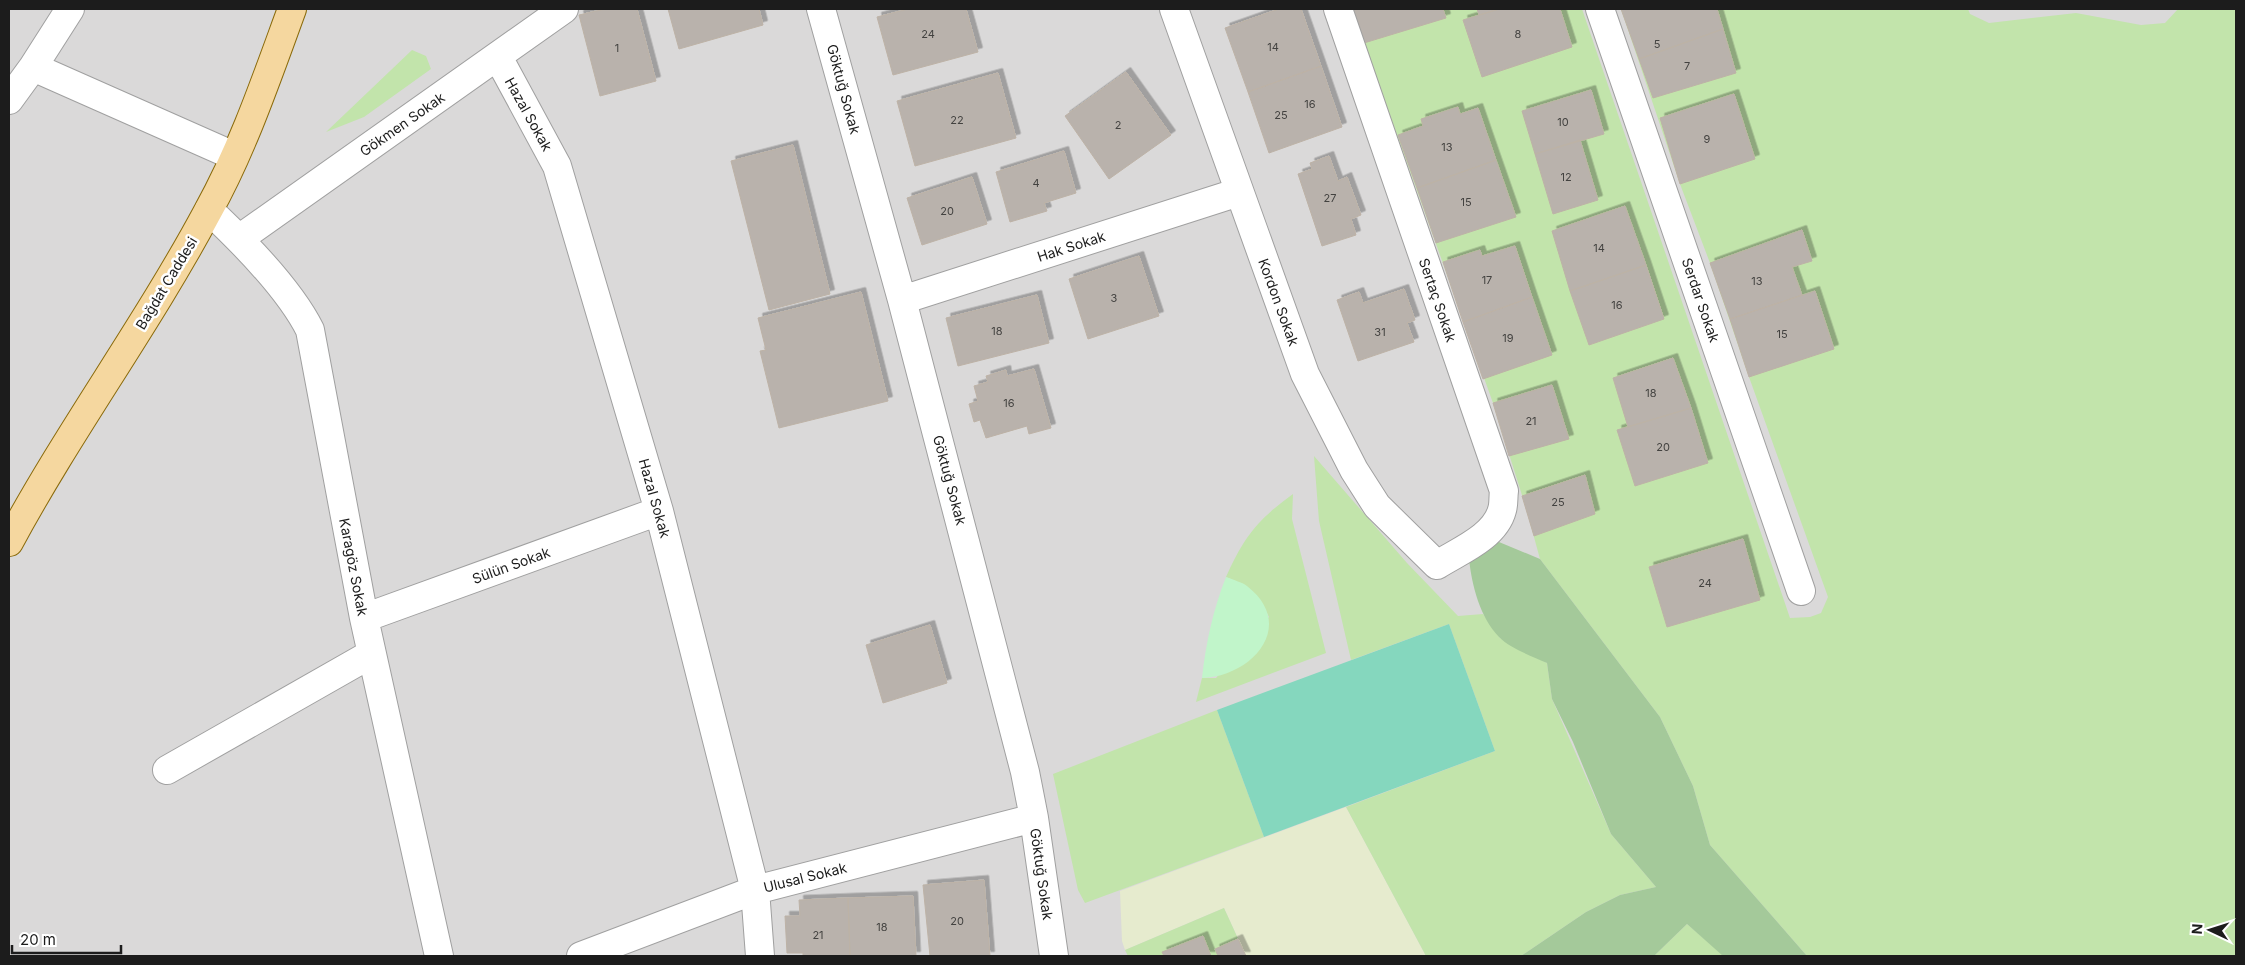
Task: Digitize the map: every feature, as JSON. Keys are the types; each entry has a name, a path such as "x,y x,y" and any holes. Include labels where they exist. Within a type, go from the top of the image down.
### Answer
{"main road":[{"name":"Bağdat Caddesi","path":"9,542 33,498 160,296 209,210 234,156 292,9"}],"street":[{"path":"9,100 33,67 70,9"},
{"name":"Gökmen Sokak","path":"240,239 564,9"},
{"name":"Göktuğ Sokak","path":"822,9 902,300 1020,753 1034,818 1054,956"},
{"name":"Kordon Sokak","path":"1174,9 1305,374 1335,435 1377,506 1437,565"},
{"name":"Sertaç Sokak","path":"1338,9 1504,491 1502,511 1496,524 1483,537 1437,565"},
{"name":"Serdar Sokak","path":"1600,9 1801,591"},
{"name":"Hazal Sokak","path":"498,57 557,166 659,511 754,890 760,956"},
{"path":"33,67 234,156"},
{"name":"Hak Sokak","path":"902,300 1239,192"},
{"name":"Karagöz Sokak","path":"209,210 240,239 294,302 310,330 371,654 438,956"},
{"name":"Sülün Sokak","path":"364,618 659,511"},
{"path":"167,770 371,654"},
{"name":"Ulusal Sokak","path":"581,956 754,890 1034,818"}],"shaded area":[{"path":"9,9 2236,9 2236,956 9,956"}],"green space":[{"path":"1353,9 1582,9 1790,618 1810,617 1821,613 1828,597 1710,263 1680,184 1621,9 1968,9 1970,14 1989,23 2076,13 2141,25 2165,23 2178,9 2236,9 2236,956 1807,956 1710,845 1693,786 1660,717 1540,559 1493,403"},
{"path":"412,50 426,56 431,69 364,117 326,132"},
{"path":"1314,456 1407,563 1458,616 1483,614 1500,638 1547,663 1552,699 1611,834 1656,887 1620,895 1586,912 1521,956 1426,956 1346,807 1495,751 1449,624 1351,660 1319,521"},
{"path":"1293,494 1292,519 1326,653 1196,702 1202,678 1216,678 1269,617 1257,596 1241,584 1226,577 1239,551 1253,530 1270,512"},
{"path":"1499,542 1540,559 1660,717 1693,786 1710,845 1807,956 1723,956 1687,924 1654,956 1521,956 1586,912 1620,895 1656,887 1611,834 1573,742 1552,699 1547,663 1509,645 1499,637 1482,611 1472,580 1469,559"},
{"path":"1226,577 1247,586 1262,601 1268,617 1268,632 1262,647 1251,659 1237,669 1220,675 1202,678 1211,626"},
{"path":"1449,624 1495,751 1264,837 1217,710"},
{"path":"1217,710 1264,837 1085,903 1078,890 1053,774"},
{"path":"1346,807 1426,956 1246,956 1224,908 1125,950 1122,941 1120,891"},
{"path":"1224,908 1246,956 1128,956 1125,950"},
{"path":"1687,924 1722,954 1723,956 1654,956"}],"building":[{"path":"605,9 637,9 656,81 600,96 579,15"},
{"path":"668,9 759,9 763,25 679,49"},
{"path":"908,9 966,9 978,52 893,75 877,17"},
{"path":"1279,9 1301,9 1321,66 1248,92 1225,28"},
{"path":"1353,9 1443,9 1446,18 1364,43"},
{"path":"1477,9 1499,9 1479,15"},
{"path":"1499,9 1560,9 1572,47 1482,77 1463,20"},
{"path":"1621,9 1717,9 1723,29 1639,59"},
{"path":"1723,29 1736,73 1653,98 1639,59"},
{"path":"1321,66 1342,127 1269,153 1248,92"},
{"path":"1126,72 1171,135 1109,179 1065,116"},
{"path":"998,73 1016,138 915,166 897,101"},
{"path":"1591,90 1604,134 1535,154 1522,111"},
{"path":"1734,94 1755,159 1680,184 1660,118"},
{"path":"1458,107 1460,114 1478,108 1496,160 1417,188 1398,135 1423,126 1421,119"},
{"path":"1580,140 1598,200 1553,214 1535,154"},
{"path":"793,145 830,294 769,310 731,161"},
{"path":"1064,151 1076,193 1044,203 1047,211 1010,222 996,172"},
{"path":"1329,156 1338,181 1347,177 1361,215 1351,219 1356,235 1322,246 1298,174 1312,169 1310,163"},
{"path":"1496,160 1516,217 1436,243 1417,188"},
{"path":"972,177 987,224 922,245 907,198"},
{"path":"1625,206 1646,265 1570,291 1552,231"},
{"path":"1802,230 1812,261 1792,267 1802,295 1730,319 1710,263"},
{"path":"1515,246 1532,297 1463,322 1443,262 1480,250 1482,256"},
{"path":"1139,256 1159,316 1088,339 1069,279"},
{"path":"1646,265 1664,319 1589,345 1570,291"},
{"path":"1404,289 1415,320 1407,323 1414,342 1358,361 1337,300 1359,292 1363,303"},
{"path":"1815,291 1834,349 1749,377 1730,319"},
{"path":"861,292 888,401 779,428 760,351 766,350 758,318"},
{"path":"1037,295 1049,343 958,366 946,318"},
{"path":"1532,297 1552,355 1483,379 1463,322"},
{"path":"1673,358 1691,408 1628,427 1613,378"},
{"path":"1034,369 1051,428 1029,434 1027,426 986,438 980,420 974,422 969,404 978,401 974,386 988,382 986,376 1006,370 1007,376"},
{"path":"1552,385 1569,439 1509,456 1493,403"},
{"path":"1691,408 1708,463 1635,486 1617,430"},
{"path":"1585,475 1595,514 1534,536 1522,496"},
{"path":"1743,539 1760,600 1667,627 1649,567"},
{"path":"930,625 947,683 883,703 866,645"},
{"path":"984,880 990,956 930,956 923,885"},
{"path":"913,896 916,956 850,956 848,898"},
{"path":"848,898 850,956 803,956 803,953 787,953 785,916 800,916 799,900"},
{"path":"1203,936 1211,956 1164,956 1162,952"},
{"path":"1238,939 1246,956 1218,956 1215,949"}]}
